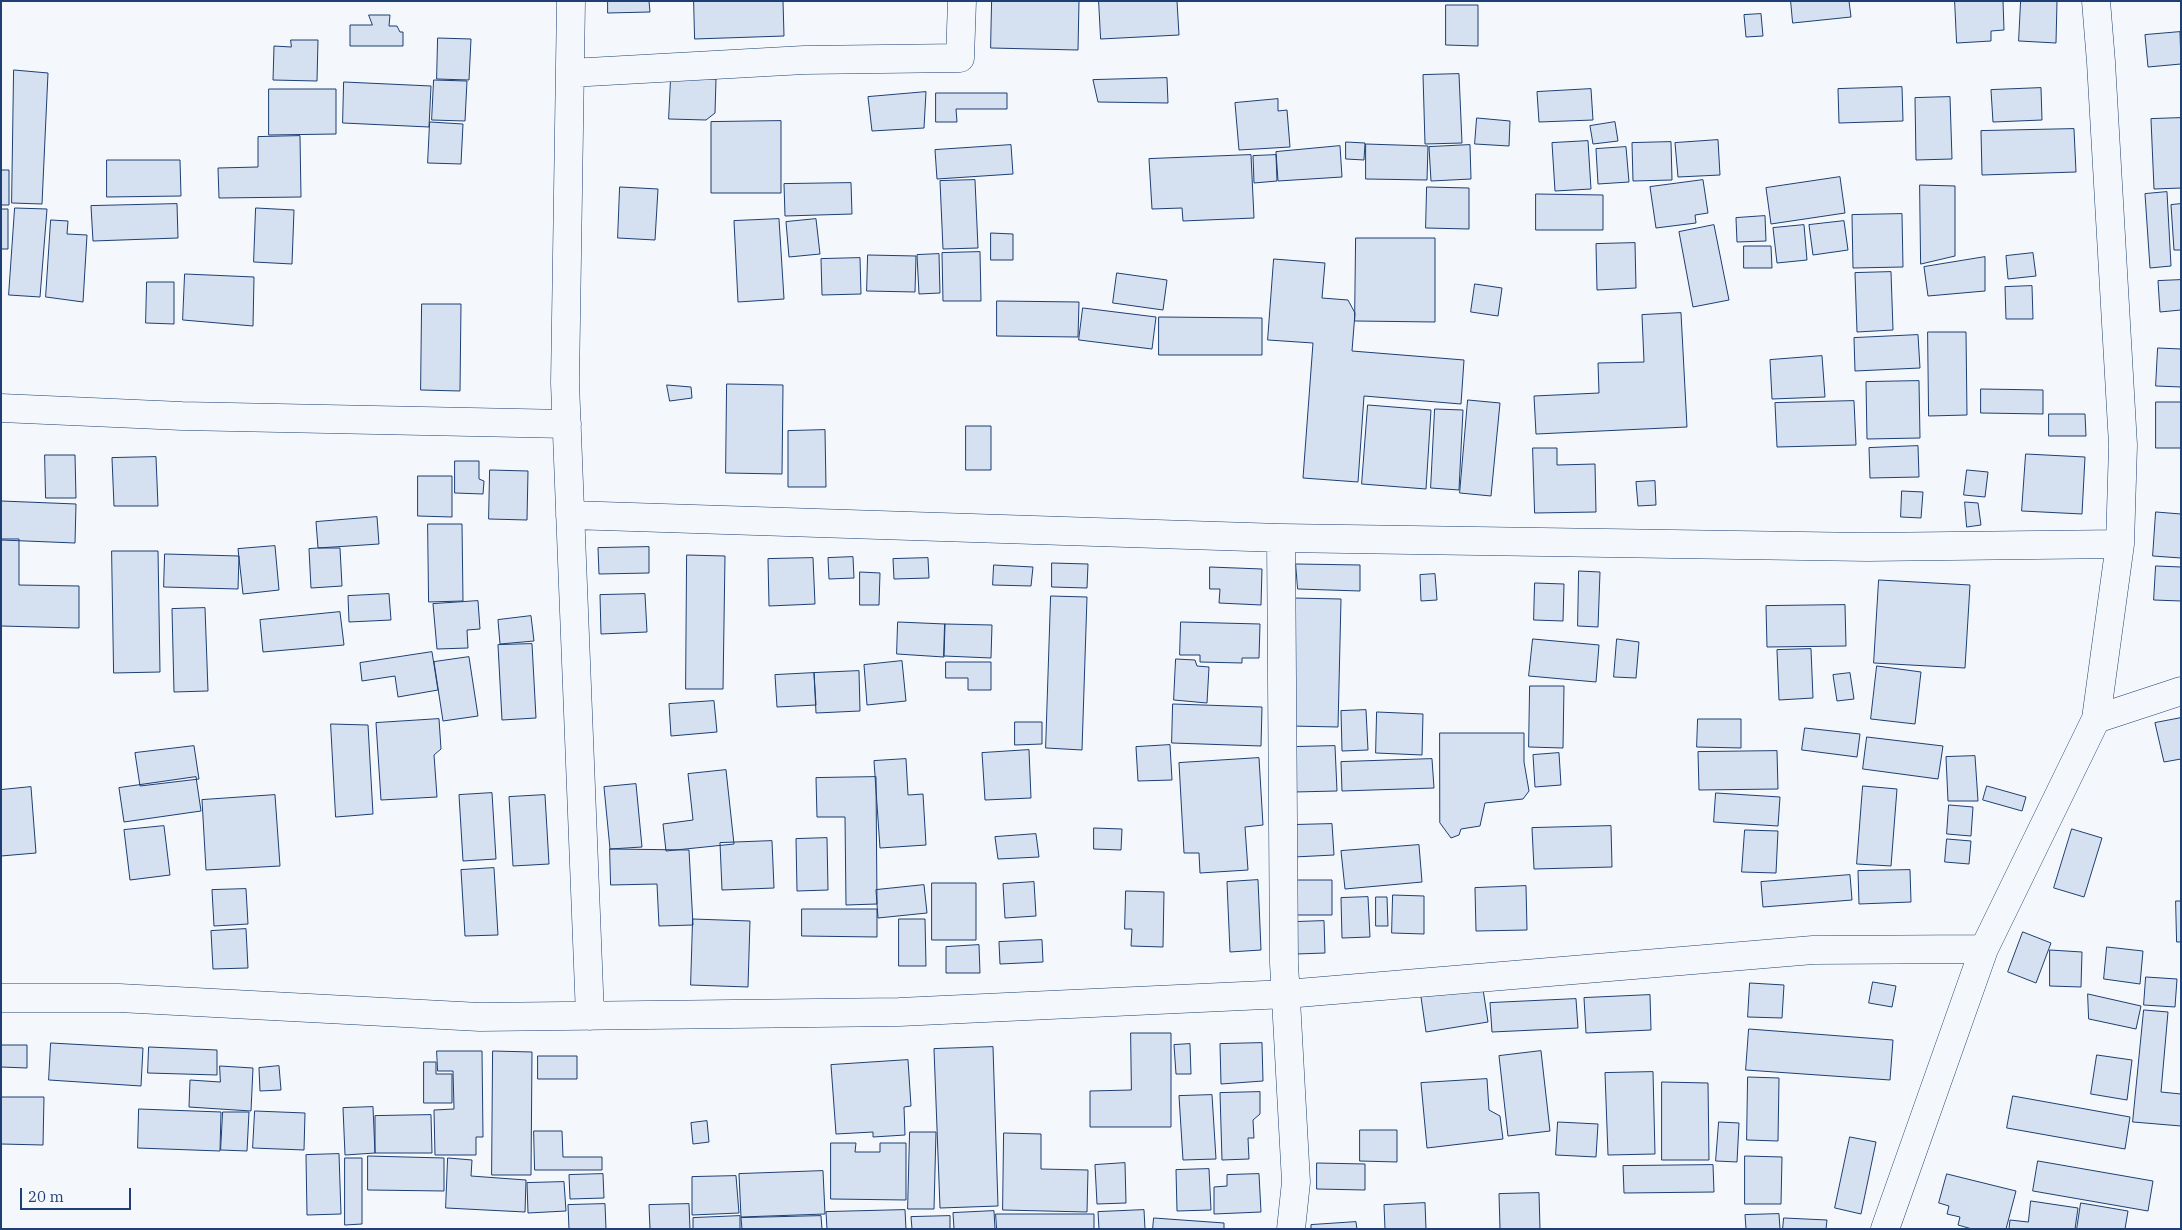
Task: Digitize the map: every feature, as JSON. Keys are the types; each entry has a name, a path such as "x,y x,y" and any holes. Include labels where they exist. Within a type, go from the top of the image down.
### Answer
{"street":[{"path":"572,1 565,383 590,1016"},
{"path":"570,74 804,60 960,58 962,1"},
{"path":"1885,1229 1984,949 2096,719 2120,544 2123,445 2102,72 2096,1"},
{"path":"1,408 182,416 566,424"},
{"path":"570,515 1281,538 1867,547 2120,544"},
{"path":"1281,538 1286,994 1296,1182 1292,1229"},
{"path":"2096,719 2181,691"},
{"path":"1,998 119,998 480,1017 899,1012 1286,994 1813,950 1984,949"}],"building":[{"path":"608,1 649,1 650,12 608,13"},
{"path":"694,1 783,1 784,36 695,39"},
{"path":"992,1 1079,1 1078,50 991,48"},
{"path":"1099,1 1177,1 1179,35 1101,39"},
{"path":"1791,1 1849,1 1851,17 1793,23"},
{"path":"1955,1 2003,1 2004,30 1991,31 1991,41 1957,43"},
{"path":"2021,1 2057,1 2056,43 2019,41"},
{"path":"1446,5 1478,5 1478,46 1446,45"},
{"path":"1761,14 1763,36 1746,37 1744,15"},
{"path":"369,15 390,15 389,26 397,26 400,32 403,32 403,46 350,46 350,25 372,25"},
{"path":"2180,32 2181,64 2148,67 2145,35"},
{"path":"438,38 471,39 469,80 437,79"},
{"path":"291,40 318,40 317,81 273,80 274,46 291,47"},
{"path":"14,70 48,73 42,204 12,203"},
{"path":"1459,74 1462,143 1425,144 1423,75"},
{"path":"671,78 716,79 715,113 706,120 669,119"},
{"path":"1167,78 1168,103 1098,102 1093,80"},
{"path":"434,80 467,81 465,121 432,120"},
{"path":"344,82 431,86 429,127 343,123"},
{"path":"1902,87 1903,121 1839,123 1838,89"},
{"path":"2041,88 2042,120 1993,122 1991,90"},
{"path":"269,89 336,89 336,134 269,135"},
{"path":"1591,89 1593,120 1539,122 1537,92"},
{"path":"926,92 924,128 872,131 868,97"},
{"path":"936,93 1007,93 1007,109 956,109 957,122 936,122"},
{"path":"1950,97 1952,159 1916,160 1915,98"},
{"path":"1278,99 1278,111 1287,110 1290,147 1239,150 1235,103"},
{"path":"1477,118 1510,121 1509,146 1475,144"},
{"path":"2181,118 2181,188 2154,189 2151,119"},
{"path":"781,121 781,193 711,193 711,122"},
{"path":"430,122 463,124 461,164 428,163"},
{"path":"1615,122 1618,141 1593,144 1590,126"},
{"path":"2074,129 2076,172 1982,175 1981,131"},
{"path":"300,136 301,197 219,198 218,168 258,167 258,137"},
{"path":"1718,140 1720,175 1678,177 1675,143"},
{"path":"1588,141 1591,189 1555,191 1552,143"},
{"path":"1346,142 1365,143 1364,160 1346,159"},
{"path":"1671,142 1672,180 1633,181 1632,143"},
{"path":"1366,144 1428,146 1427,180 1366,179"},
{"path":"1011,145 1013,174 937,179 935,150"},
{"path":"1470,145 1471,179 1431,181 1429,147"},
{"path":"1340,146 1342,177 1278,181 1276,152"},
{"path":"1626,147 1629,182 1598,184 1596,149"},
{"path":"1251,155 1254,218 1183,221 1182,208 1152,209 1149,159"},
{"path":"1276,155 1277,181 1254,183 1253,156"},
{"path":"107,160 180,160 181,196 107,197"},
{"path":"1,170 9,170 9,205 1,205"},
{"path":"1840,177 1845,213 1771,224 1766,188"},
{"path":"975,180 978,248 943,249 940,181"},
{"path":"1703,180 1708,213 1695,215 1696,223 1656,228 1650,187"},
{"path":"851,183 852,214 785,216 784,184"},
{"path":"1920,185 1955,186 1955,256 1921,264"},
{"path":"620,187 658,189 655,240 618,238"},
{"path":"1427,187 1469,188 1469,229 1426,228"},
{"path":"2167,192 2171,266 2150,268 2145,194"},
{"path":"1536,194 1603,195 1603,230 1536,230"},
{"path":"177,204 178,238 93,241 91,206"},
{"path":"2181,204 2181,250 2174,250 2171,205"},
{"path":"15,208 47,209 40,297 9,295"},
{"path":"256,208 294,210 292,264 254,262"},
{"path":"1,209 8,209 8,249 1,249"},
{"path":"1902,214 1903,267 1853,268 1852,215"},
{"path":"1765,216 1766,241 1737,242 1736,218"},
{"path":"779,219 784,299 738,302 734,221"},
{"path":"816,219 820,254 789,257 786,222"},
{"path":"51,220 68,221 67,234 87,235 83,302 46,297"},
{"path":"1844,221 1848,250 1813,255 1809,225"},
{"path":"1714,225 1729,300 1693,307 1679,232"},
{"path":"1804,225 1807,260 1777,263 1773,228"},
{"path":"991,233 1013,234 1013,260 991,260"},
{"path":"1356,238 1435,238 1435,322 1355,321"},
{"path":"1635,243 1636,288 1597,290 1596,244"},
{"path":"1744,246 1771,246 1772,268 1744,268"},
{"path":"980,252 981,301 943,301 942,253"},
{"path":"2033,253 2036,276 2008,279 2006,256"},
{"path":"939,254 940,293 919,294 917,255"},
{"path":"868,255 916,256 915,292 867,291"},
{"path":"1985,257 1985,291 1928,296 1924,267"},
{"path":"860,258 861,294 822,295 821,259"},
{"path":"1274,259 1325,263 1322,298 1348,300 1355,313 1352,351 1464,360 1461,404 1364,396 1358,482 1303,478 1313,343 1268,340"},
{"path":"1891,272 1893,330 1857,332 1855,273"},
{"path":"1117,273 1167,280 1163,310 1113,303"},
{"path":"185,274 254,277 253,326 183,320"},
{"path":"2181,280 2181,310 2160,312 2158,281"},
{"path":"147,282 174,282 174,324 146,323"},
{"path":"1475,284 1502,288 1498,316 1471,312"},
{"path":"2032,286 2033,319 2006,319 2005,287"},
{"path":"997,301 1079,302 1078,337 997,336"},
{"path":"422,304 461,304 460,391 421,390"},
{"path":"1083,308 1156,317 1152,349 1079,340"},
{"path":"1681,313 1687,427 1536,434 1534,396 1599,393 1598,363 1644,362 1642,315"},
{"path":"1159,317 1262,318 1262,355 1159,355"},
{"path":"1928,332 1966,332 1967,415 1929,416"},
{"path":"1918,335 1920,368 1855,371 1854,338"},
{"path":"2158,348 2181,349 2181,387 2156,386"},
{"path":"1822,356 1825,397 1772,399 1770,360"},
{"path":"1919,381 1920,438 1867,439 1866,382"},
{"path":"727,384 783,385 782,474 726,473"},
{"path":"667,385 691,387 692,398 670,401"},
{"path":"1981,389 2043,390 2043,414 1981,413"},
{"path":"1468,400 1500,403 1491,496 1460,493"},
{"path":"1854,401 1856,445 1777,447 1775,403"},
{"path":"2156,402 2181,402 2181,448 2156,448"},
{"path":"1368,405 1431,410 1426,489 1362,484"},
{"path":"1435,409 1463,410 1459,490 1431,488"},
{"path":"2049,414 2085,414 2086,436 2049,436"},
{"path":"966,426 991,426 991,470 966,470"},
{"path":"825,430 826,487 788,487 788,431"},
{"path":"1918,446 1919,477 1870,478 1869,448"},
{"path":"1533,448 1557,448 1557,465 1595,464 1596,512 1535,513"},
{"path":"2026,454 2085,457 2082,514 2022,511"},
{"path":"45,455 75,455 76,498 46,498"},
{"path":"156,457 158,506 114,506 112,458"},
{"path":"455,461 479,461 479,479 484,481 483,494 455,493"},
{"path":"490,470 528,471 527,520 489,519"},
{"path":"1967,470 1988,472 1985,497 1964,495"},
{"path":"418,476 452,476 452,517 418,516"},
{"path":"1655,481 1656,505 1638,506 1636,482"},
{"path":"1902,491 1923,492 1921,518 1901,517"},
{"path":"1,501 76,504 75,543 1,540"},
{"path":"1965,502 1978,503 1981,525 1967,527"},
{"path":"2156,512 2181,514 2181,558 2153,556"},
{"path":"377,517 379,544 318,548 316,522"},
{"path":"428,524 462,524 463,601 429,602"},
{"path":"1,539 19,539 19,585 79,586 79,628 1,626"},
{"path":"275,546 279,590 243,594 238,549"},
{"path":"649,547 649,573 599,574 598,548"},
{"path":"340,548 342,586 311,588 309,549"},
{"path":"112,551 158,551 160,672 114,673"},
{"path":"165,554 239,556 238,589 164,587"},
{"path":"687,555 725,556 723,689 686,689"},
{"path":"853,557 854,578 829,579 828,558"},
{"path":"813,558 815,604 769,606 768,559"},
{"path":"928,558 929,578 894,579 893,559"},
{"path":"1052,563 1088,564 1087,588 1052,587"},
{"path":"1296,564 1360,565 1360,591 1298,589"},
{"path":"994,565 1033,567 1031,586 993,585"},
{"path":"2156,566 2181,567 2181,601 2154,600"},
{"path":"1210,567 1262,569 1261,605 1219,603 1220,589 1210,589"},
{"path":"1579,571 1600,572 1598,627 1578,626"},
{"path":"860,572 880,573 879,605 860,605"},
{"path":"1435,574 1437,600 1421,601 1420,575"},
{"path":"1879,580 1970,585 1965,668 1874,663"},
{"path":"1535,583 1564,584 1563,621 1534,620"},
{"path":"389,594 391,620 349,622 348,596"},
{"path":"645,594 647,632 601,634 600,595"},
{"path":"1051,596 1087,597 1082,750 1046,748"},
{"path":"1293,598 1341,599 1338,727 1290,726"},
{"path":"478,601 480,629 467,630 468,648 437,649 433,604"},
{"path":"1845,605 1846,646 1767,647 1766,606"},
{"path":"205,608 208,691 174,692 172,609"},
{"path":"340,612 344,645 263,652 260,620"},
{"path":"531,616 534,641 500,644 498,620"},
{"path":"898,622 945,624 944,657 897,654"},
{"path":"1181,622 1260,624 1259,658 1242,658 1242,663 1200,662 1200,655 1180,655"},
{"path":"945,624 992,625 991,658 944,656"},
{"path":"1533,639 1599,645 1596,682 1529,676"},
{"path":"1617,639 1639,642 1636,678 1614,677"},
{"path":"532,644 536,718 502,720 498,645"},
{"path":"1811,649 1813,698 1779,700 1777,650"},
{"path":"432,652 438,690 398,697 395,676 362,681 360,663"},
{"path":"469,657 478,716 443,721 434,662"},
{"path":"1176,659 1195,660 1197,666 1209,667 1207,703 1174,700"},
{"path":"902,661 906,701 867,705 864,665"},
{"path":"946,662 991,662 991,690 968,690 968,678 946,678"},
{"path":"1877,666 1921,672 1915,724 1871,719"},
{"path":"859,671 860,711 816,713 814,673"},
{"path":"814,673 816,705 777,707 775,675"},
{"path":"1850,673 1854,699 1837,701 1833,675"},
{"path":"1530,686 1564,686 1563,748 1529,747"},
{"path":"714,701 717,732 671,736 669,704"},
{"path":"1173,704 1262,707 1261,746 1172,743"},
{"path":"1366,710 1368,750 1342,751 1341,711"},
{"path":"1377,712 1423,714 1422,755 1376,753"},
{"path":"2181,718 2181,759 2164,762 2155,723"},
{"path":"439,719 441,749 434,755 437,797 381,800 376,723"},
{"path":"1698,719 1741,719 1741,748 1697,747"},
{"path":"1015,722 1042,722 1042,744 1015,745"},
{"path":"331,724 368,725 373,814 336,817"},
{"path":"1805,728 1860,734 1857,757 1802,750"},
{"path":"1440,733 1524,733 1524,762 1529,791 1523,799 1485,803 1480,826 1461,829 1459,835 1451,838 1440,823"},
{"path":"1867,737 1943,746 1938,779 1863,769"},
{"path":"1170,745 1172,780 1138,781 1136,747"},
{"path":"194,746 199,779 140,786 135,753"},
{"path":"1335,746 1337,791 1294,792 1293,747"},
{"path":"1029,750 1031,798 985,800 982,753"},
{"path":"1777,751 1778,789 1699,790 1698,752"},
{"path":"1559,753 1561,785 1535,787 1533,755"},
{"path":"1975,756 1978,801 1948,801 1946,757"},
{"path":"1259,758 1263,825 1245,827 1248,870 1200,873 1199,853 1184,853 1179,763"},
{"path":"906,759 908,795 923,794 926,845 880,848 874,761"},
{"path":"1432,759 1434,788 1342,791 1341,762"},
{"path":"726,770 734,844 666,851 663,824 693,820 688,774"},
{"path":"196,777 201,811 124,822 119,788"},
{"path":"876,777 877,904 846,905 845,817 817,817 816,778"},
{"path":"636,784 642,847 610,849 604,787"},
{"path":"1863,786 1897,789 1891,866 1857,864"},
{"path":"1987,786 2026,797 2022,811 1983,800"},
{"path":"31,787 36,853 1,856 1,790"},
{"path":"492,793 496,859 463,861 459,795"},
{"path":"1716,793 1780,797 1778,826 1714,822"},
{"path":"275,795 280,866 206,870 202,800"},
{"path":"545,795 549,864 513,866 509,797"},
{"path":"1949,805 1973,807 1971,836 1947,834"},
{"path":"1332,824 1334,855 1294,857 1292,825"},
{"path":"164,826 170,875 130,880 124,830"},
{"path":"1611,826 1612,867 1534,869 1532,828"},
{"path":"1094,828 1122,829 1121,850 1094,849"},
{"path":"2072,829 2102,838 2084,897 2054,888"},
{"path":"1745,830 1778,831 1776,873 1742,872"},
{"path":"1036,834 1039,857 998,859 995,837"},
{"path":"827,838 828,890 797,891 796,839"},
{"path":"1947,839 1971,841 1969,864 1945,862"},
{"path":"772,841 774,888 722,890 720,843"},
{"path":"1419,845 1422,882 1345,889 1341,851"},
{"path":"610,849 689,850 693,925 659,926 657,884 611,885"},
{"path":"494,868 498,935 465,936 461,870"},
{"path":"1910,870 1911,902 1859,904 1858,871"},
{"path":"1850,875 1852,900 1763,907 1761,882"},
{"path":"1258,880 1261,950 1230,952 1227,882"},
{"path":"1293,880 1332,880 1332,915 1294,915"},
{"path":"1034,882 1036,916 1005,918 1003,884"},
{"path":"932,883 976,883 976,940 932,940"},
{"path":"924,885 927,913 878,918 876,890"},
{"path":"1526,886 1527,930 1476,931 1475,888"},
{"path":"246,889 248,924 214,926 212,890"},
{"path":"1126,891 1164,892 1163,947 1131,946 1132,929 1125,929"},
{"path":"1393,895 1424,896 1424,934 1392,933"},
{"path":"1368,897 1370,937 1342,938 1341,898"},
{"path":"1376,897 1387,897 1388,926 1376,926"},
{"path":"2176,901 2181,901 2181,942 2177,942"},
{"path":"802,909 877,909 877,937 802,936"},
{"path":"693,919 750,921 748,987 691,985"},
{"path":"899,919 925,919 926,966 899,966"},
{"path":"1324,921 1325,953 1296,954 1295,922"},
{"path":"246,929 248,968 213,969 211,931"},
{"path":"2023,932 2051,943 2036,983 2008,972"},
{"path":"1042,940 1043,962 1000,964 999,942"},
{"path":"979,945 980,973 946,973 946,947"},
{"path":"2107,947 2143,951 2140,984 2104,979"},
{"path":"2050,950 2082,952 2081,987 2050,986"},
{"path":"2146,977 2177,979 2175,1007 2144,1005"},
{"path":"1873,982 1896,986 1892,1007 1869,1003"},
{"path":"1750,983 1784,985 1782,1018 1748,1017"},
{"path":"1483,989 1488,1022 1426,1032 1421,997"},
{"path":"2088,994 2141,1006 2136,1029 2089,1019"},
{"path":"1650,995 1651,1030 1586,1033 1584,998"},
{"path":"1576,999 1578,1028 1492,1032 1490,1003"},
{"path":"2144,1010 2168,1012 2161,1092 2181,1094 2181,1126 2133,1122"},
{"path":"1749,1029 1893,1040 1890,1080 1746,1070"},
{"path":"1131,1033 1171,1033 1171,1127 1090,1127 1090,1091 1131,1090"},
{"path":"51,1043 143,1048 141,1086 49,1080"},
{"path":"1262,1043 1263,1081 1221,1084 1220,1044"},
{"path":"1190,1044 1191,1074 1176,1074 1174,1045"},
{"path":"1,1045 27,1045 27,1068 1,1067"},
{"path":"149,1047 217,1050 217,1075 148,1073"},
{"path":"993,1047 998,1206 940,1208 934,1049"},
{"path":"437,1051 482,1051 483,1137 476,1137 476,1155 435,1155 434,1110 454,1109 453,1071 438,1071"},
{"path":"493,1051 532,1052 531,1175 492,1175"},
{"path":"1541,1051 1550,1131 1508,1136 1499,1056"},
{"path":"2097,1055 2132,1060 2127,1100 2091,1094"},
{"path":"538,1056 577,1056 577,1079 538,1079"},
{"path":"908,1060 911,1106 904,1107 905,1135 873,1137 873,1132 836,1134 831,1065"},
{"path":"424,1062 436,1062 436,1074 452,1074 452,1103 424,1103"},
{"path":"220,1066 253,1068 251,1111 189,1107 190,1080 220,1082"},
{"path":"279,1066 281,1090 260,1091 259,1068"},
{"path":"1653,1072 1655,1154 1608,1155 1605,1073"},
{"path":"1748,1077 1779,1078 1778,1141 1747,1140"},
{"path":"1487,1079 1489,1110 1500,1116 1503,1139 1427,1148 1421,1083"},
{"path":"1662,1082 1708,1083 1709,1160 1662,1160"},
{"path":"1260,1092 1260,1114 1253,1120 1254,1138 1248,1138 1249,1159 1222,1160 1220,1093"},
{"path":"1212,1095 1216,1159 1183,1160 1179,1096"},
{"path":"2013,1096 2130,1117 2125,1149 2007,1128"},
{"path":"1,1097 44,1097 43,1145 1,1144"},
{"path":"373,1107 375,1153 345,1155 343,1108"},
{"path":"139,1109 221,1112 220,1151 138,1148"},
{"path":"255,1111 305,1113 304,1150 253,1148"},
{"path":"223,1112 249,1112 247,1151 221,1150"},
{"path":"431,1115 432,1153 375,1153 375,1116"},
{"path":"707,1121 709,1142 693,1144 691,1123"},
{"path":"1558,1122 1598,1124 1596,1157 1556,1155"},
{"path":"1719,1122 1739,1123 1737,1162 1716,1161"},
{"path":"1360,1130 1397,1130 1397,1162 1360,1161"},
{"path":"534,1131 562,1131 563,1157 602,1157 602,1170 535,1170"},
{"path":"910,1132 936,1132 934,1209 908,1209"},
{"path":"1004,1133 1041,1134 1041,1169 1088,1170 1087,1212 1003,1210"},
{"path":"1850,1137 1876,1142 1861,1214 1835,1208"},
{"path":"831,1143 856,1143 855,1152 880,1152 880,1143 906,1143 906,1200 831,1199"},
{"path":"339,1154 341,1214 307,1215 306,1155"},
{"path":"368,1156 444,1158 444,1191 368,1190"},
{"path":"1745,1156 1782,1157 1781,1204 1745,1204"},
{"path":"345,1158 362,1158 362,1224 345,1225"},
{"path":"448,1158 472,1160 471,1176 526,1180 525,1212 446,1208"},
{"path":"2038,1161 2153,1181 2148,1211 2033,1191"},
{"path":"1125,1163 1126,1203 1097,1204 1095,1165"},
{"path":"1317,1163 1365,1164 1365,1190 1317,1189"},
{"path":"1713,1165 1714,1192 1624,1193 1623,1166"},
{"path":"1209,1169 1211,1210 1177,1211 1176,1170"},
{"path":"823,1171 825,1214 741,1217 739,1174"},
{"path":"603,1174 604,1198 570,1199 569,1175"},
{"path":"1259,1174 1261,1212 1214,1214 1214,1187 1227,1186 1227,1175"},
{"path":"1947,1174 2016,1191 2006,1229 1972,1229 1958,1225 1960,1217 1947,1214 1949,1206 1939,1203"},
{"path":"736,1176 739,1213 692,1215 692,1177"},
{"path":"564,1182 566,1211 528,1213 527,1183"},
{"path":"1539,1193 1540,1229 1500,1229 1499,1194"},
{"path":"2031,1201 2078,1208 2075,1229 2009,1229 2010,1220 2028,1222"},
{"path":"1425,1203 1426,1229 1385,1229 1384,1205"},
{"path":"2081,1203 2128,1211 2125,1229 2077,1229"},
{"path":"605,1204 606,1229 569,1229 568,1205"},
{"path":"689,1204 690,1229 650,1229 649,1205"},
{"path":"905,1210 906,1229 827,1229 826,1212"},
{"path":"1144,1210 1145,1229 1099,1229 1098,1212"},
{"path":"994,1211 995,1229 954,1229 953,1213"},
{"path":"996,1214 1094,1214 1094,1229 997,1229"},
{"path":"1779,1214 1780,1229 1746,1229 1745,1215"},
{"path":"740,1216 740,1229 693,1229 693,1218"},
{"path":"821,1216 822,1229 742,1229 741,1218"},
{"path":"950,1216 950,1229 912,1229 911,1217"},
{"path":"1154,1218 1224,1223 1224,1229 1153,1229"},
{"path":"1784,1218 1827,1220 1826,1229 1783,1229"},
{"path":"1356,1222 1357,1229 1311,1229 1311,1225"}]}
